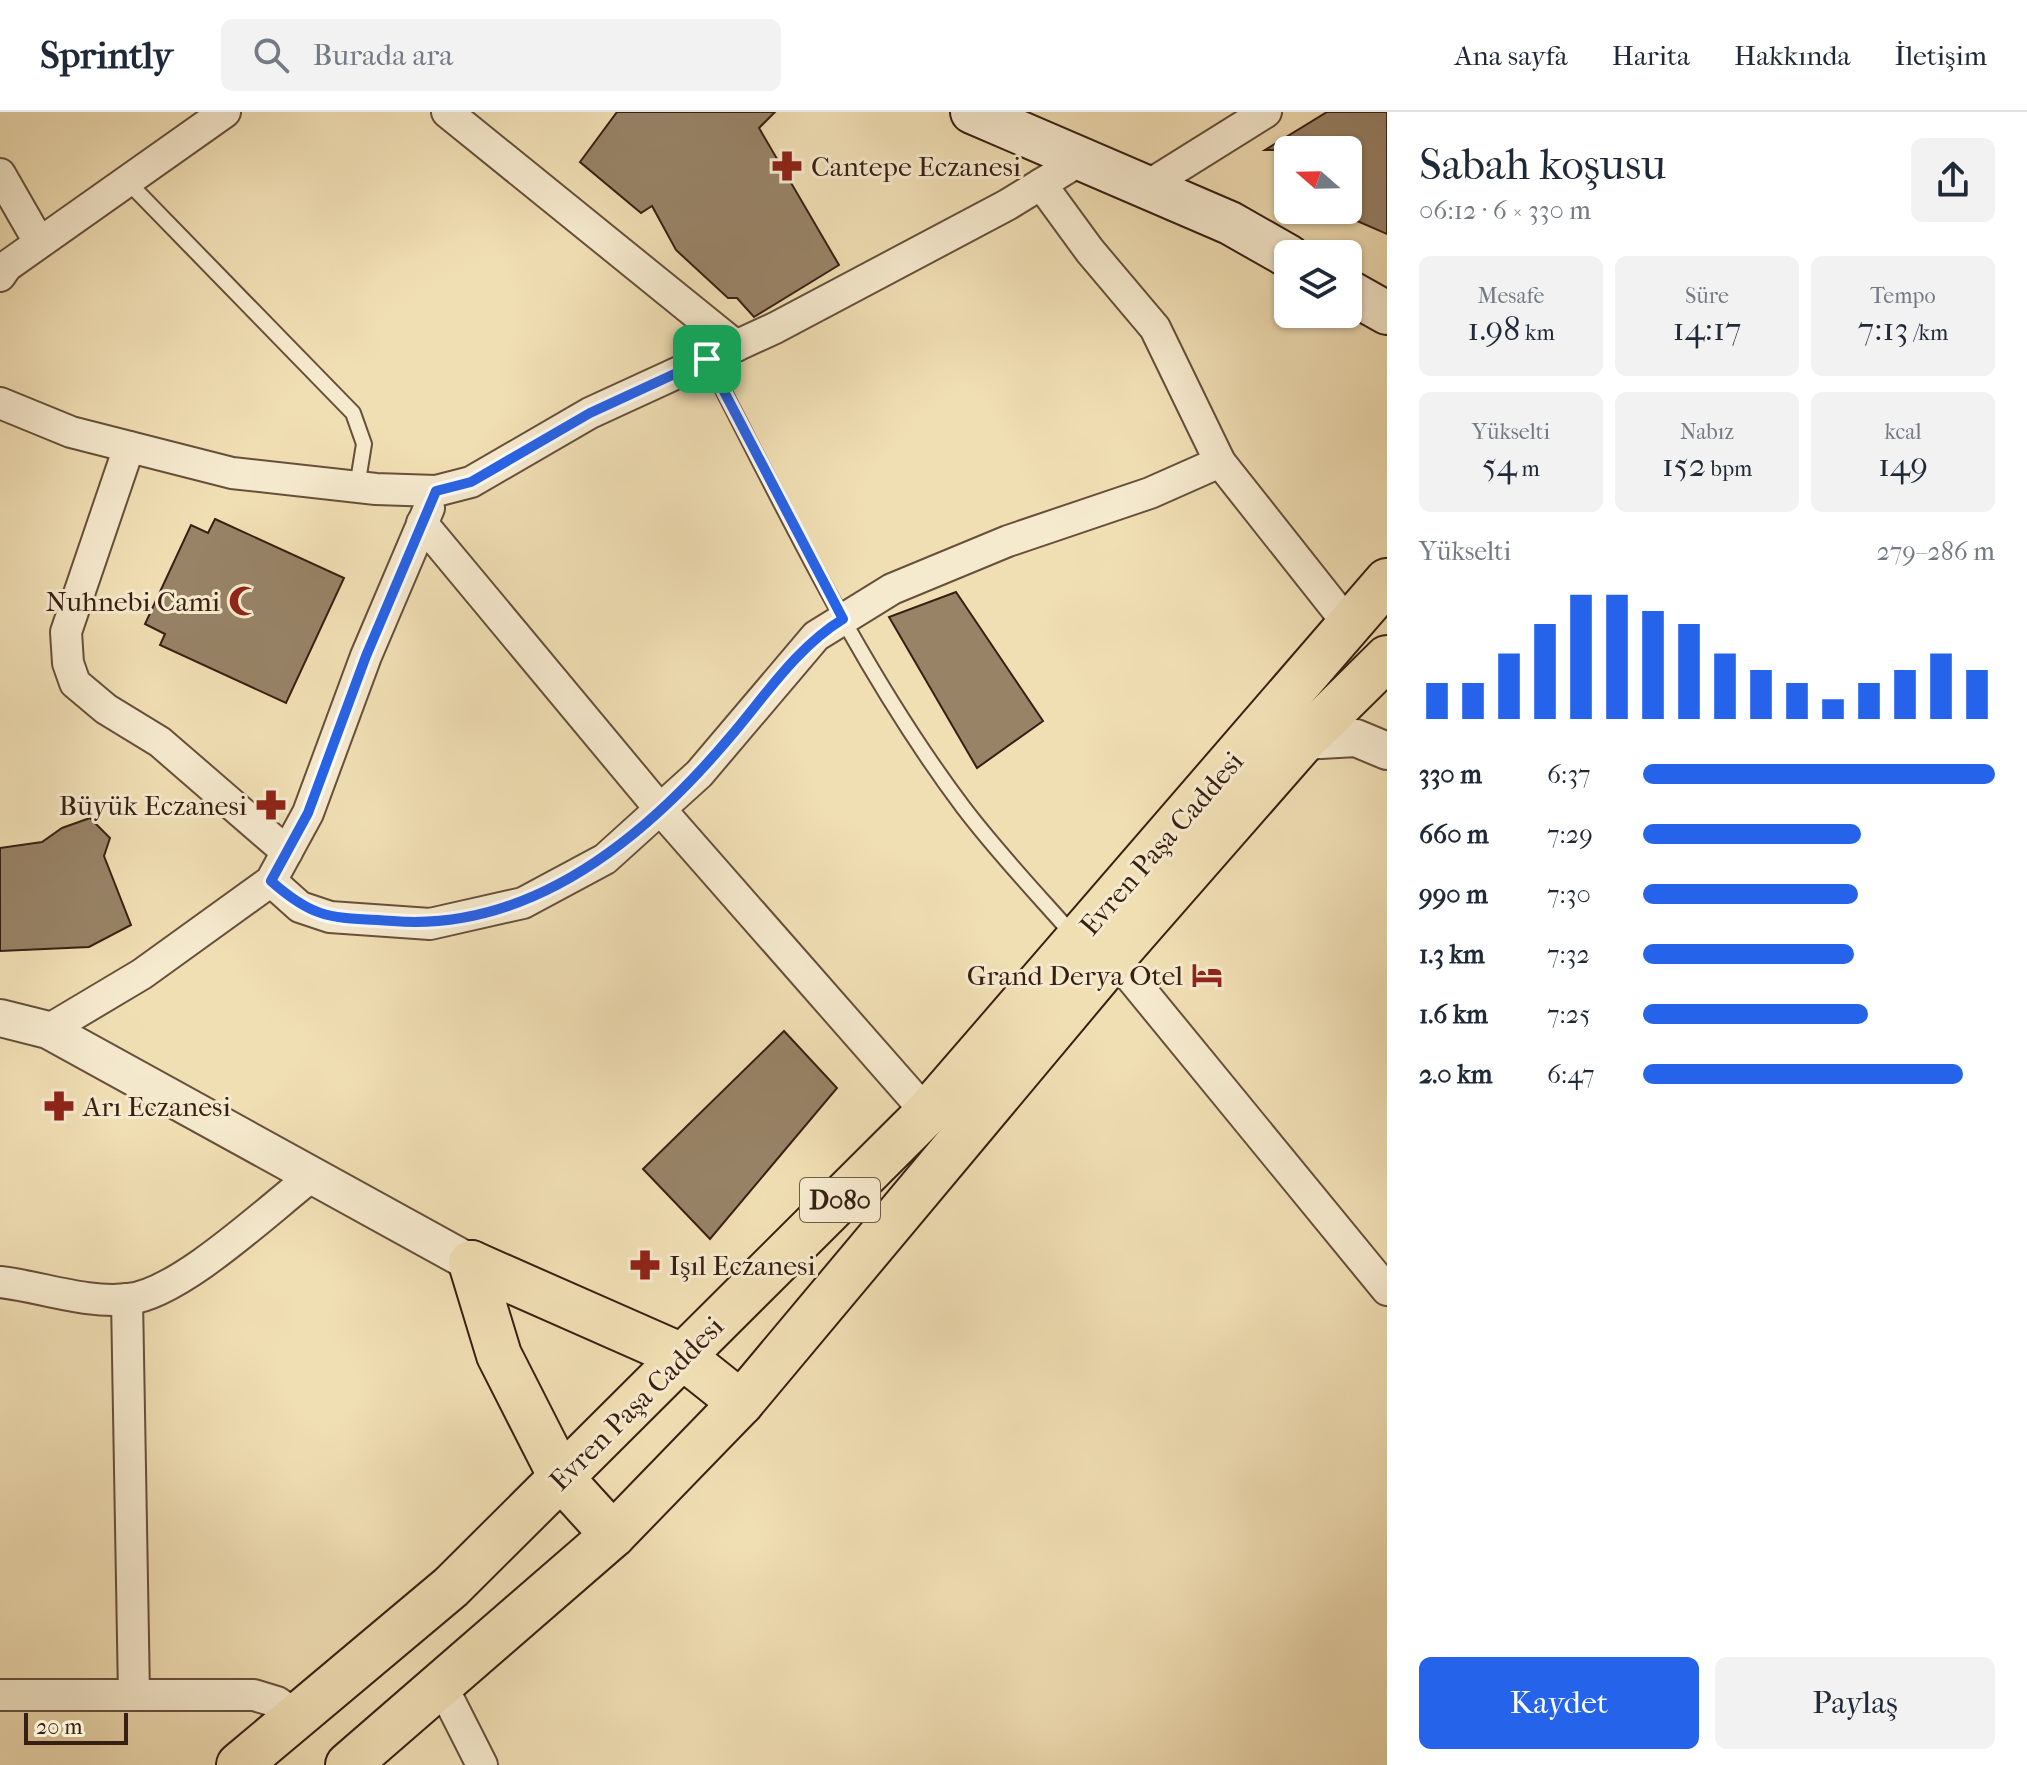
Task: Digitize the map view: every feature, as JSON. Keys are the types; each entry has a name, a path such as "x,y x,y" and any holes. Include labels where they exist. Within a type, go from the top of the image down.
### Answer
{"highway":[{"name":"Evren Paşa Caddesi","path":"348,1765 613,1535 741,1403 1349,625 1387,581"},
{"name":"Evren Paşa Caddesi","path":"239,1765 451,1587 1387,658"},
{"path":"471,1263 682,1356 741,1403"},
{"path":"471,1263 499,1355 562,1479 613,1535"}],"main road":[{"path":"972,112 1230,223 1274,248"},
{"path":"1362,299 1387,313"}],"street":[{"path":"0,276 39,242 125,179 225,112"},
{"path":"447,112 736,346"},
{"path":"1146,187 1266,112"},
{"path":"0,403 71,432 232,473 357,487 436,491 471,482 590,413 736,346 994,212 1082,159"},
{"path":"0,174 39,242"},
{"path":"1041,184 1090,251 1155,328 1220,462 1349,625"},
{"path":"129,447 66,632 68,663 75,683 106,709 160,742 287,852"},
{"path":"271,881 300,907 330,917 430,924 523,903 605,859 699,774 816,636 892,589 1008,541 1150,493 1220,462"},
{"path":"48,1030 142,974 271,881 308,813 366,656 436,491"},
{"path":"422,523 660,809 927,1113"},
{"path":"1303,741 1356,738 1387,751"},
{"path":"1096,948 1387,1290"},
{"path":"0,1018 48,1030 471,1263"},
{"path":"0,1282 82,1297 127,1299 174,1283 312,1176"},
{"path":"127,1299 134,1695"},
{"path":"441,1684 482,1765"},
{"path":"0,1695 254,1695 277,1702 297,1716"}],"lane":[{"path":"125,179 353,413 364,444 357,487"},
{"path":"707,359 843,619 964,808 1096,948"}],"building":[{"path":"617,112 775,112 759,128 839,265 754,317 737,298 728,298 676,250 652,206 641,213 580,162"},
{"path":"1327,112 1387,112 1387,234 1362,223 1362,136 1288,136"},
{"name":"Nuhnebi Cami","path":"215,519 344,578 286,703 160,645 165,634 145,624 191,525 208,533"},
{"path":"956,592 1043,721 977,768 889,617"},
{"path":"90,818 110,838 104,856 131,925 89,947 0,951 0,848 42,842 62,828"},
{"path":"784,1031 837,1088 710,1239 643,1169"}],"place":[{"name":"Cantepe Eczanesi","path":"787,166"},
{"name":"Nuhnebi Cami","path":"244,601"},
{"name":"Büyük Eczanesi","path":"271,805"},
{"name":"Grand Derya Otel","path":"1207,975"},
{"name":"Arı Eczanesi","path":"59,1106"},
{"name":"Işıl Eczanesi","path":"645,1265"}],"route":[{"path":"707,359 843,619 816,636 699,774 605,859 523,903 430,924 330,917 300,907 271,881 308,813 366,656 436,491 471,482 590,413 707,359"}]}
